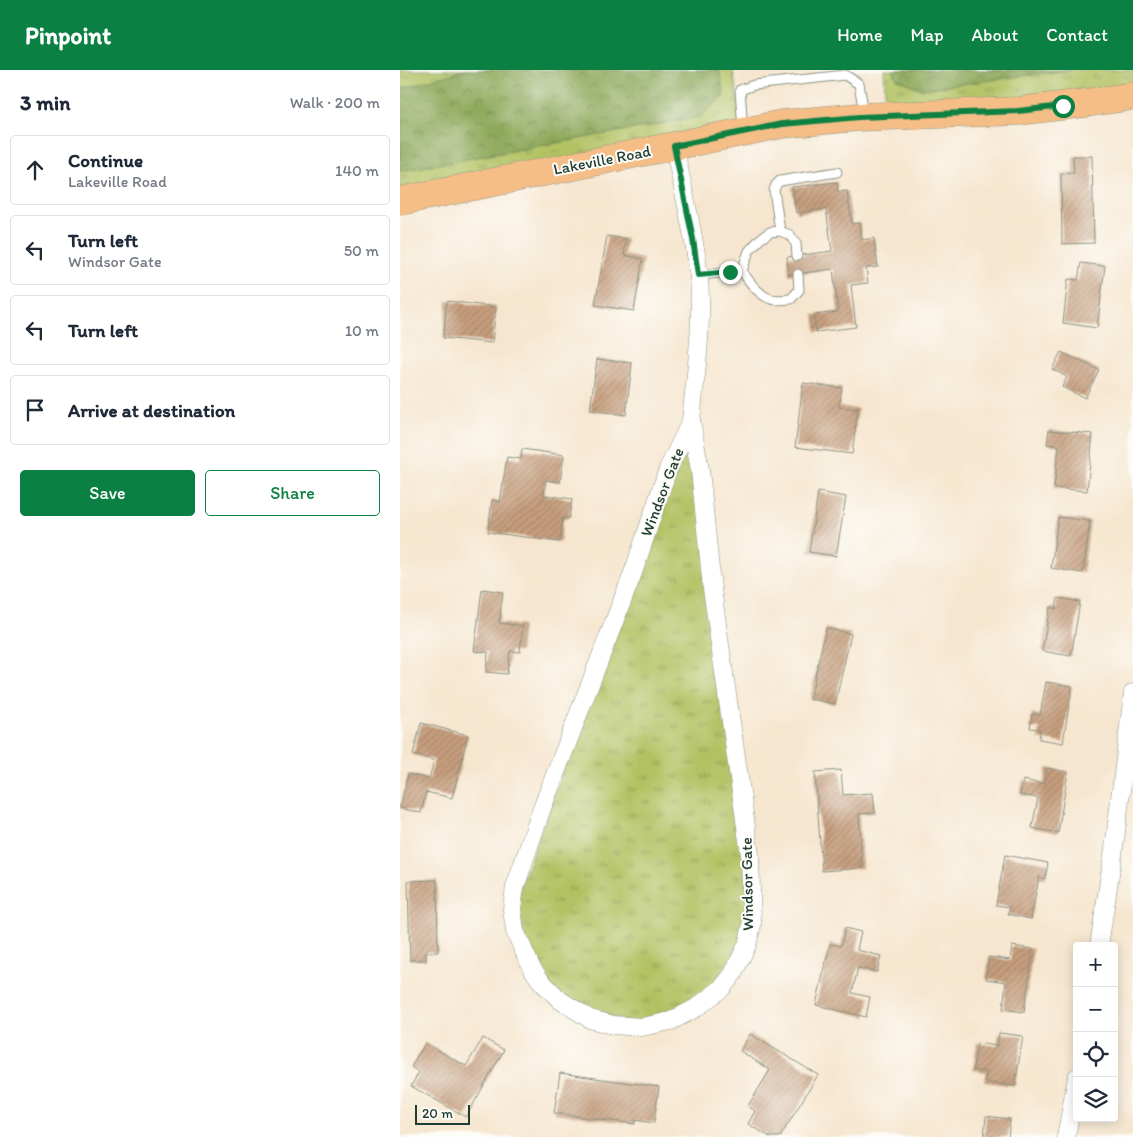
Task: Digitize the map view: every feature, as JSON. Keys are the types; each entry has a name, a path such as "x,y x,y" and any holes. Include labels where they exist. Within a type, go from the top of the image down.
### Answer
{"main road":[{"name":"Lakeville Road","path":"400,201 782,124 865,117 1018,111 1133,96"}],"street":[{"name":"Windsor Gate","path":"674,146 693,239 698,275 700,342 691,421 700,470 712,589 750,855 752,925 747,945 733,974 722,988 696,1008 672,1021 642,1027 613,1025 590,1019 560,1000 541,981 531,967 515,931 512,909 515,887 541,810 633,573 668,469 691,421"},
{"path":"1100,942 1114,848 1133,693"},
{"path":"1066,1137 1073,1099"}],"lane":[{"path":"743,132 740,90 754,85 845,75 858,84 865,117"},
{"path":"780,231 774,190 776,185 780,181 837,172"},
{"path":"742,271 749,251 760,239 770,232 780,231 790,235 796,244 797,256"},
{"path":"698,275 742,271"},
{"path":"742,271 761,293 772,299 791,298 799,290 798,274"}],"green space":[{"path":"400,70 733,70 743,132 400,199"},
{"path":"465,70 719,70 724,96 700,117 400,171 400,89"},
{"path":"884,70 1133,70 1133,96 886,116"},
{"path":"893,70 1070,70 921,89 896,78"},
{"path":"691,421 752,925 722,988 642,1027 560,1000 541,981 512,909"}],"building":[{"path":"1073,156 1092,156 1094,243 1062,244 1061,174 1074,173"},
{"path":"837,182 838,192 847,191 852,224 860,223 862,240 874,238 878,267 866,268 868,283 851,285 856,327 816,332 814,315 838,312 833,269 789,275 787,257 832,251 826,209 796,213 792,187"},
{"path":"607,236 626,239 624,255 643,259 634,311 595,305"},
{"path":"1081,263 1105,266 1097,328 1063,323 1068,279 1078,280"},
{"path":"447,301 496,307 492,343 443,338"},
{"path":"1061,352 1099,370 1085,398 1062,387 1067,377 1052,369"},
{"path":"597,359 632,363 626,415 590,410"},
{"path":"803,383 842,388 839,407 858,409 852,454 795,447"},
{"path":"1049,430 1093,434 1087,491 1054,488 1059,446 1047,444"},
{"path":"522,449 564,455 560,482 546,480 544,495 572,499 569,518 563,518 560,542 488,532 492,500 500,502 507,457 521,459"},
{"path":"818,492 846,497 836,556 809,552"},
{"path":"1058,517 1090,521 1083,573 1051,568"},
{"path":"482,589 503,592 499,623 523,626 520,652 510,651 507,674 486,672 488,652 474,651"},
{"path":"1058,598 1080,602 1071,656 1042,651 1050,607 1056,609"},
{"path":"826,628 851,634 835,704 810,699"},
{"path":"1046,682 1072,686 1063,743 1039,739 1040,729 1030,728 1032,714 1040,715"},
{"path":"421,723 468,735 452,798 426,792 421,813 400,808 408,774 429,779 434,760 413,755"},
{"path":"1047,768 1068,772 1058,833 1032,828 1038,798 1020,795 1023,780 1044,784"},
{"path":"841,770 843,795 873,793 875,813 859,814 862,868 822,871 815,772"},
{"path":"1005,855 1048,863 1045,879 1039,877 1031,919 1008,914 1010,907 996,905"},
{"path":"437,880 438,952 426,952 426,960 410,960 408,881"},
{"path":"845,928 861,932 857,950 881,956 877,972 858,968 852,993 870,997 866,1017 816,1005 830,944 841,946"},
{"path":"1012,946 1033,949 1024,1012 1003,1009 1006,982 986,979 989,957 1010,960"},
{"path":"999,1033 1023,1036 1015,1086 985,1082 986,1072 973,1070 977,1043 997,1046"},
{"path":"750,1034 818,1075 780,1137 770,1137 748,1124 755,1111 748,1106 770,1070 740,1051"},
{"path":"483,1038 504,1050 466,1117 411,1086 419,1072 411,1067 425,1043 466,1066"},
{"path":"560,1073 659,1087 654,1123 635,1120 635,1124 554,1113"},
{"path":"986,1116 1010,1119 1008,1137 984,1137"}],"route":[{"path":"730,272 698,275 693,239 674,146 782,124 859,117 1018,111 1063,106"}]}
